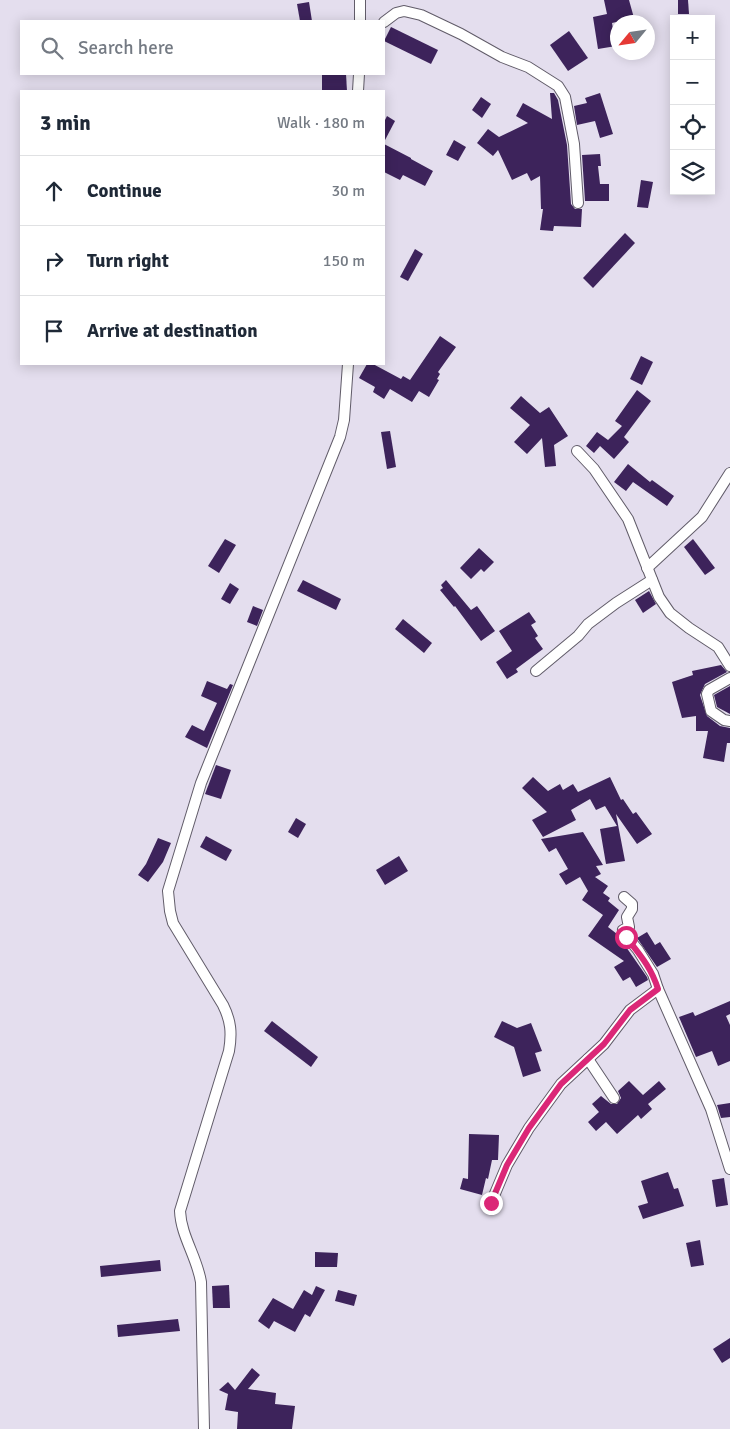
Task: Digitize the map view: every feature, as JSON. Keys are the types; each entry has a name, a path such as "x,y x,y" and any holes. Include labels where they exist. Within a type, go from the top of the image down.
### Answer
{"street":[{"path":"360,0 360,20"},
{"path":"385,21 404,10 421,15 461,34 502,57 528,67 562,89 574,144 578,204"},
{"path":"358,90 359,75"},
{"path":"204,1429 201,1282 197,1263 183,1230 180,1211 229,1051 231,1028 229,1017 223,1005 173,923 168,890 201,783 340,437 344,420 348,365"},
{"path":"578,451 594,468 628,519 659,597 670,613 718,647 730,666"},
{"path":"648,568 702,517 730,473"},
{"path":"536,671 578,636 588,624 652,580"},
{"path":"730,678 709,690 707,694 711,712 730,722"},
{"path":"624,897 632,904 632,909 627,917 629,927 624,930 624,933 638,950 653,974 711,1109 730,1169"},
{"path":"491,1203 507,1165 529,1128 561,1084 604,1044 630,1010 658,989"},
{"path":"588,1059 614,1098"}],"building":[{"path":"604,0 629,0 633,15 610,15 610,47 598,49 593,17 607,14"},
{"path":"678,0 688,0 689,14 678,14"},
{"path":"309,2 312,20 300,20 297,4"},
{"path":"391,27 438,50 431,64 385,41"},
{"path":"569,31 588,58 568,71 550,45"},
{"path":"322,75 346,75 347,90 322,90"},
{"path":"550,93 554,93 558,100 567,145 571,204 575,209 582,209 581,227 554,226 553,231 540,230 543,209 541,209 540,176 531,181 527,173 512,180 498,150 493,156 477,143 488,129 499,137 528,123 516,116 523,103 552,119"},
{"path":"600,93 613,134 600,138 595,121 577,125 574,106 587,103 585,98"},
{"path":"481,97 491,104 482,118 472,110"},
{"path":"387,116 395,121 385,140 385,120"},
{"path":"454,140 466,147 458,161 446,155"},
{"path":"385,145 433,171 425,186 403,175 400,180 385,172"},
{"path":"600,154 601,166 598,166 600,184 609,184 609,201 585,201 582,155"},
{"path":"641,180 653,182 648,208 637,207"},
{"path":"625,233 635,243 593,288 583,278"},
{"path":"415,249 423,254 408,281 400,277"},
{"path":"440,336 456,347 438,372 440,374 437,379 439,380 429,397 419,391 412,402 390,389 384,399 373,392 375,387 359,378 366,365 375,365 401,379 403,376 410,380"},
{"path":"641,356 653,362 642,385 630,379"},
{"path":"637,390 651,401 624,437 629,442 614,459 600,446 594,453 586,446 597,432 608,440 622,426 615,421"},
{"path":"521,396 540,413 549,407 568,436 554,445 556,466 545,467 542,438 527,454 514,442 530,425 510,408"},
{"path":"390,431 396,467 387,469 381,432"},
{"path":"628,464 650,482 652,480 674,496 667,506 633,482 626,491 614,482"},
{"path":"225,539 236,545 219,573 208,566"},
{"path":"693,539 715,568 705,575 684,547"},
{"path":"479,548 494,562 484,572 481,569 471,579 460,568"},
{"path":"303,580 341,599 336,610 297,591"},
{"path":"446,580 471,610 477,606 495,631 481,641 455,606 440,590 443,588 441,585"},
{"path":"230,583 239,589 230,604 221,599"},
{"path":"649,591 656,604 643,613 635,600"},
{"path":"253,606 263,610 257,626 247,622"},
{"path":"529,612 536,622 531,625 538,636 535,638 543,649 516,669 518,672 507,679 496,662 512,651 499,631"},
{"path":"403,619 432,643 424,653 395,629"},
{"path":"721,665 727,672 705,684 700,695 707,716 720,726 730,728 730,743 727,743 724,762 703,758 708,731 696,731 696,716 682,718 672,682 693,675 692,671"},
{"path":"207,681 227,689 230,684 233,685 207,748 185,737 192,725 204,731 217,703 201,696"},
{"path":"730,686 730,714 717,707 714,695"},
{"path":"216,765 231,770 221,799 205,794"},
{"path":"533,777 548,791 560,784 563,790 573,784 578,792 610,777 621,800 623,799 633,814 636,812 652,834 637,844 616,814 625,861 606,864 600,829 617,826 605,806 596,810 590,799 571,810 576,820 543,837 532,820 547,812 522,788"},
{"path":"296,818 306,824 298,838 288,832"},
{"path":"583,832 603,865 596,866 601,874 595,877 608,886 603,893 610,898 608,901 619,910 608,927 617,934 647,977 648,980 636,987 630,977 623,981 614,967 624,961 588,936 603,915 582,900 588,891 580,877 566,885 559,874 568,869 556,848 549,852 541,839"},
{"path":"206,836 232,850 226,861 200,847"},
{"path":"158,838 171,843 163,862 148,882 138,875 146,864"},
{"path":"399,856 408,871 385,885 376,870"},
{"path":"647,932 655,945 660,942 671,959 657,967 637,938"},
{"path":"730,1001 730,1014 726,1016 730,1025 730,1061 718,1066 712,1051 696,1057 679,1017 693,1012 695,1016"},
{"path":"272,1021 318,1057 311,1067 264,1031"},
{"path":"502,1021 517,1028 531,1023 542,1051 535,1053 541,1071 523,1077 514,1047 494,1037"},
{"path":"629,1081 643,1095 659,1081 666,1089 648,1104 652,1109 641,1119 638,1115 617,1134 606,1122 596,1131 588,1122 599,1112 592,1104 601,1096 611,1104 617,1104 621,1098 618,1091"},
{"path":"730,1103 730,1117 721,1118 717,1105"},
{"path":"469,1134 499,1135 498,1160 492,1160 482,1195 460,1189 463,1178 468,1179"},
{"path":"668,1172 674,1189 678,1188 684,1206 643,1219 638,1206 648,1203 641,1181"},
{"path":"724,1178 728,1205 716,1207 712,1180"},
{"path":"700,1240 704,1265 691,1267 686,1243"},
{"path":"315,1252 338,1253 337,1267 315,1267"},
{"path":"160,1260 161,1271 101,1277 100,1266"},
{"path":"229,1285 230,1308 213,1308 212,1286"},
{"path":"316,1286 325,1290 310,1317 305,1314 295,1332 274,1321 269,1329 258,1321 273,1298 293,1309 304,1290 312,1295"},
{"path":"338,1290 357,1295 354,1306 335,1301"},
{"path":"178,1319 180,1331 118,1337 117,1325"},
{"path":"730,1338 730,1358 722,1363 713,1349"},
{"path":"252,1368 260,1375 248,1389 276,1393 275,1404 295,1406 292,1429 237,1429 238,1412 225,1410 228,1394 219,1390 228,1382 235,1390"}],"route":[{"path":"491,1203 507,1165 529,1128 561,1084 604,1044 630,1010 658,989 653,974 638,950 626,937"}]}
